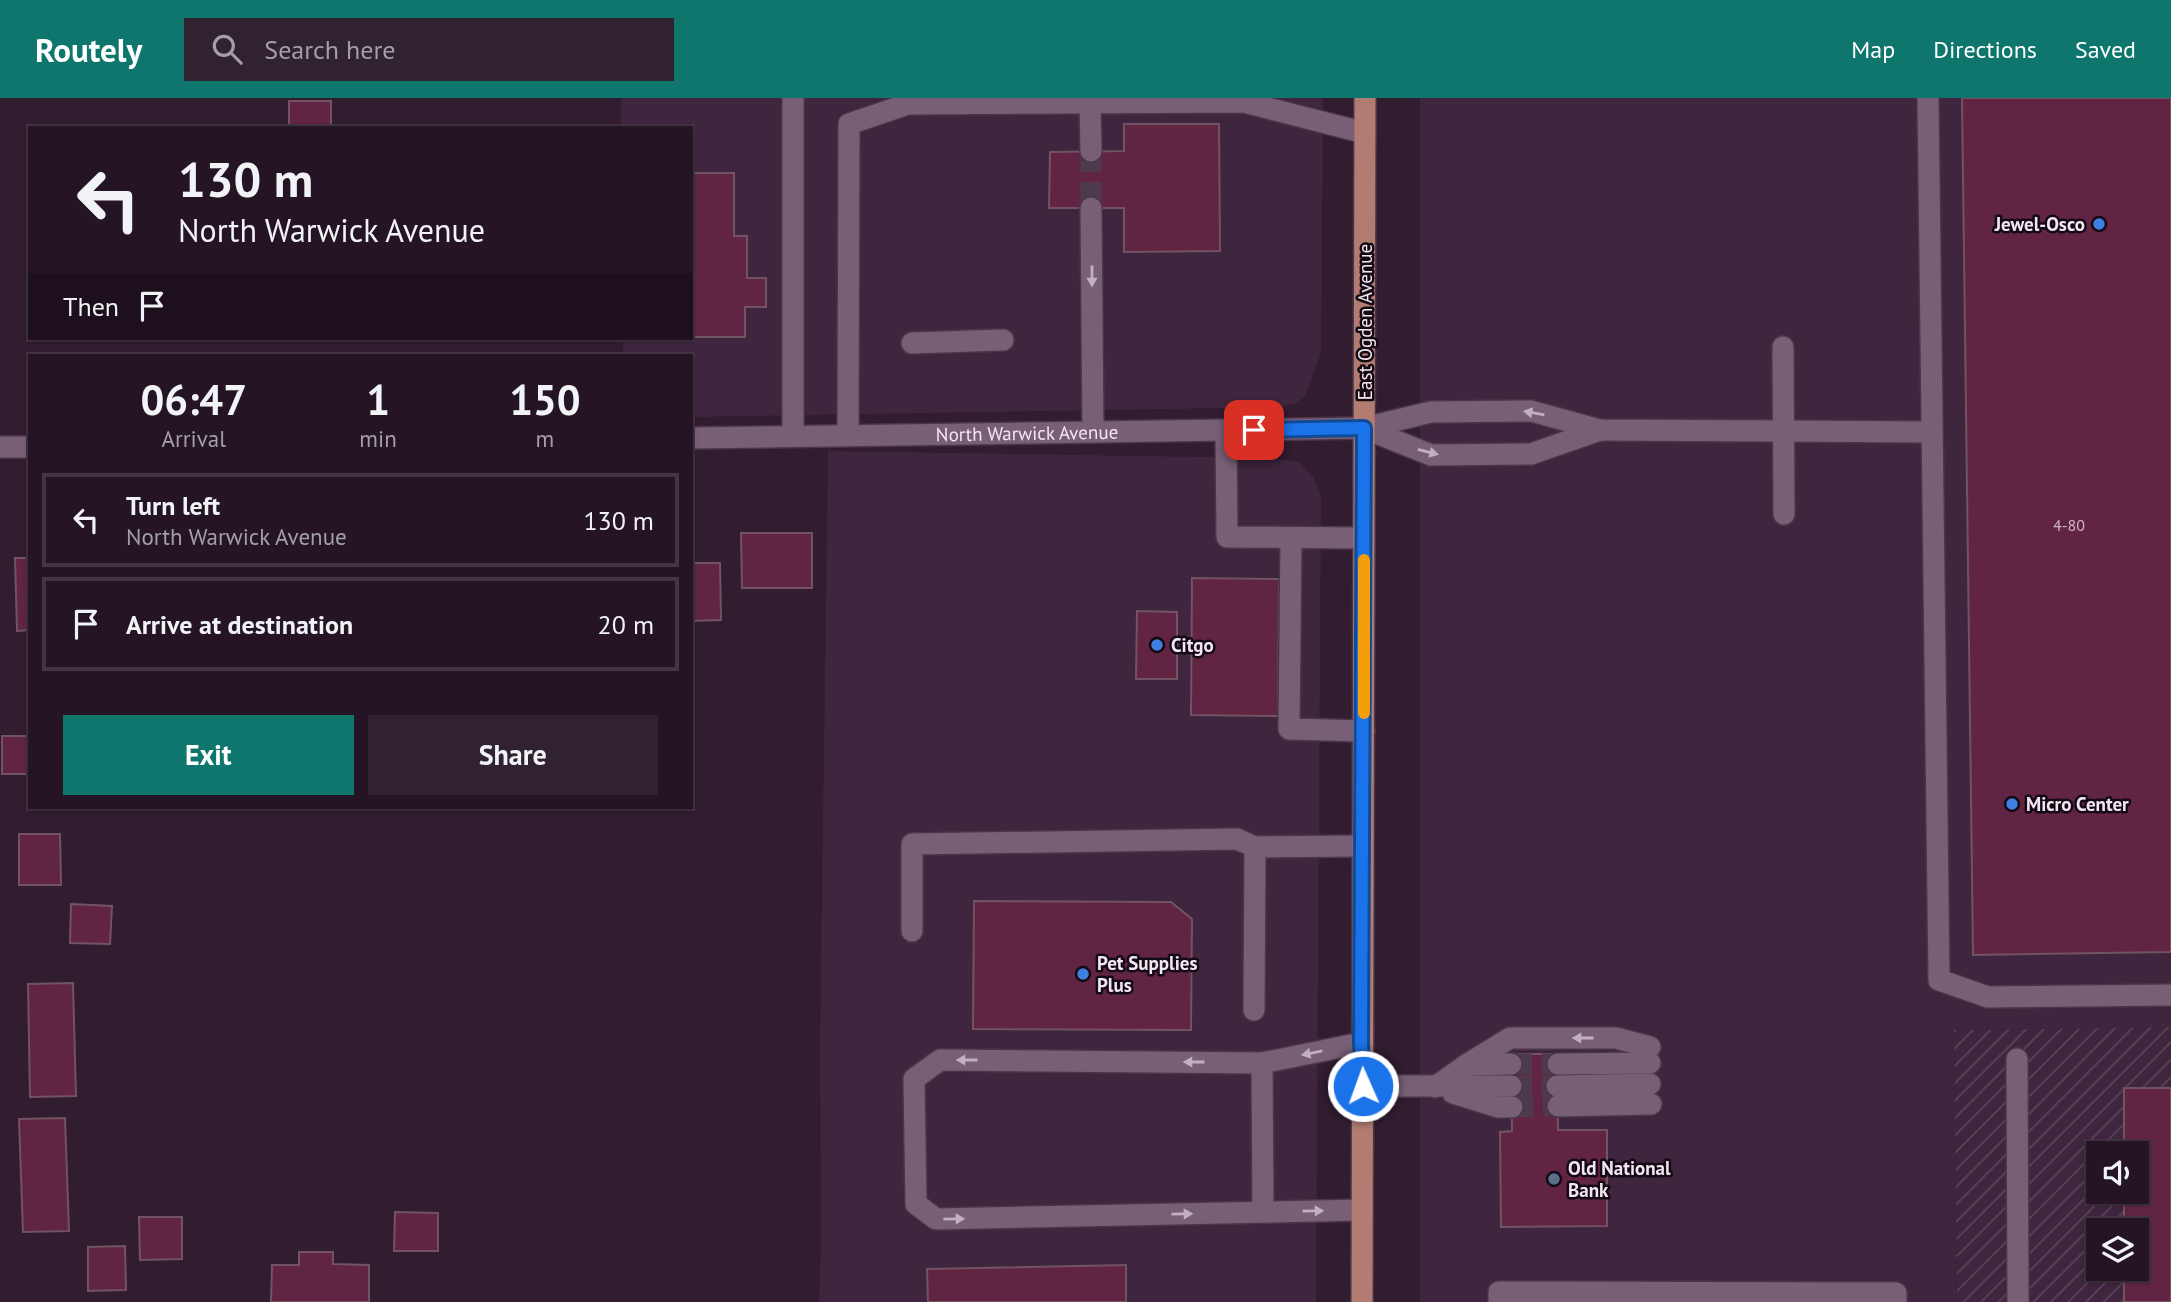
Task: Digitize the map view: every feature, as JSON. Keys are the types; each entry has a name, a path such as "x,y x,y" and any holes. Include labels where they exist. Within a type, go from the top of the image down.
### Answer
{"main road":[{"name":"East Ogden Avenue","path":"1362,1302 1365,98"}],"street":[{"path":"793,98 793,436"},
{"path":"1928,98 1940,980 1988,997 2171,995"},
{"path":"848,436 849,124 908,104 1244,102 1365,134"},
{"path":"1090,103 1091,151"},
{"path":"1091,208 1093,432"},
{"path":"912,343 1003,340"},
{"path":"1783,346 1784,514"},
{"path":"1364,428 1431,412 1531,411 1600,430 1932,432"},
{"path":"1364,428 1431,455 1531,454 1600,430"},
{"name":"North Warwick Avenue","path":"693,438 1364,428"},
{"path":"1226,430 1227,537 1364,538"},
{"path":"0,447 28,447"},
{"path":"1291,538 1289,729 1364,731"},
{"path":"912,931 912,844 1237,839 1255,847 1363,846"},
{"path":"1254,1010 1255,847"},
{"path":"1435,1087 1510,1038 1616,1038 1650,1074"},
{"path":"1361,1043 1262,1063 940,1060 914,1079 916,1204 936,1219 1362,1210"},
{"path":"2017,1059 2018,1302"},
{"path":"1262,1063 1263,1212"},
{"path":"1466,1065 1511,1064"},
{"path":"1558,1064 1650,1074"},
{"path":"1558,1096 1650,1074"},
{"path":"1363,1086 1435,1087 1498,1107 1512,1097"},
{"path":"1499,1302 1499,1292 1896,1293 1896,1302"}],"shaded area":[{"path":"621,98 1323,98 1321,353 1305,396 1295,404 1282,407 693,417 693,354 623,354 623,340 693,340 693,126 621,126"},
{"path":"1420,98 2171,98 2171,1027 1954,1030 1957,1302 1420,1302"},
{"path":"828,451 1276,458 1300,463 1313,476 1321,497 1316,1302 819,1302"},
{"path":"2171,1027 2171,1302 1957,1302 1954,1030"}],"building":[{"path":"1962,98 2171,98 2171,952 1973,955"},
{"path":"289,101 331,101 331,126 289,126"},
{"path":"1124,124 1219,124 1220,251 1124,252 1124,208 1049,208 1050,152 1124,151"},
{"path":"693,173 734,173 734,236 747,236 747,278 766,278 766,307 745,307 745,337 693,337"},
{"path":"741,533 812,533 812,588 742,588"},
{"path":"15,558 28,558 28,630 17,631"},
{"path":"693,563 720,563 721,620 693,621"},
{"name":"Citgo","path":"1192,578 1279,579 1278,716 1191,715"},
{"name":"Citgo","path":"1137,611 1177,612 1177,679 1136,679"},
{"path":"2,736 28,736 28,774 2,774"},
{"path":"19,834 60,834 61,885 19,885"},
{"name":"Pet Supplies Plus","path":"974,901 1171,902 1192,919 1191,1030 973,1029"},
{"path":"71,904 112,906 110,944 70,943"},
{"path":"73,983 76,1096 30,1097 28,984"},
{"name":"Old National Bank","path":"1511,1054 1557,1054 1558,1130 1607,1130 1607,1226 1501,1227 1500,1132 1512,1131"},
{"path":"2124,1088 2171,1088 2171,1302 2124,1302 2124,1281 2149,1281 2149,1218 2124,1218 2124,1204 2149,1204 2149,1141 2124,1141"},
{"path":"65,1118 69,1231 23,1232 19,1119"},
{"path":"395,1212 438,1213 438,1251 394,1251"},
{"path":"139,1217 182,1217 182,1259 140,1260"},
{"path":"125,1246 126,1290 88,1291 88,1247"},
{"path":"299,1252 333,1252 333,1264 369,1265 369,1302 271,1302 272,1265 299,1265"},
{"path":"1126,1265 1126,1302 928,1302 927,1269"}],"tunnel":[{"path":"1091,151 1091,208"},
{"path":"1511,1064 1558,1064"},
{"path":"1511,1086 1557,1086"},
{"path":"1512,1107 1558,1106"}],"slow traffic":[{"path":"1364,560 1364,713"}],"place":[{"name":"Jewel-Osco","path":"2099,224"},
{"name":"Citgo","path":"1157,645"},
{"name":"Micro Center","path":"2012,804"},
{"name":"Pet Supplies Plus","path":"1083,974"},
{"name":"Old National Bank","path":"1554,1179"}],"route":[{"path":"1254,430 1364,428 1363,1086"}]}
